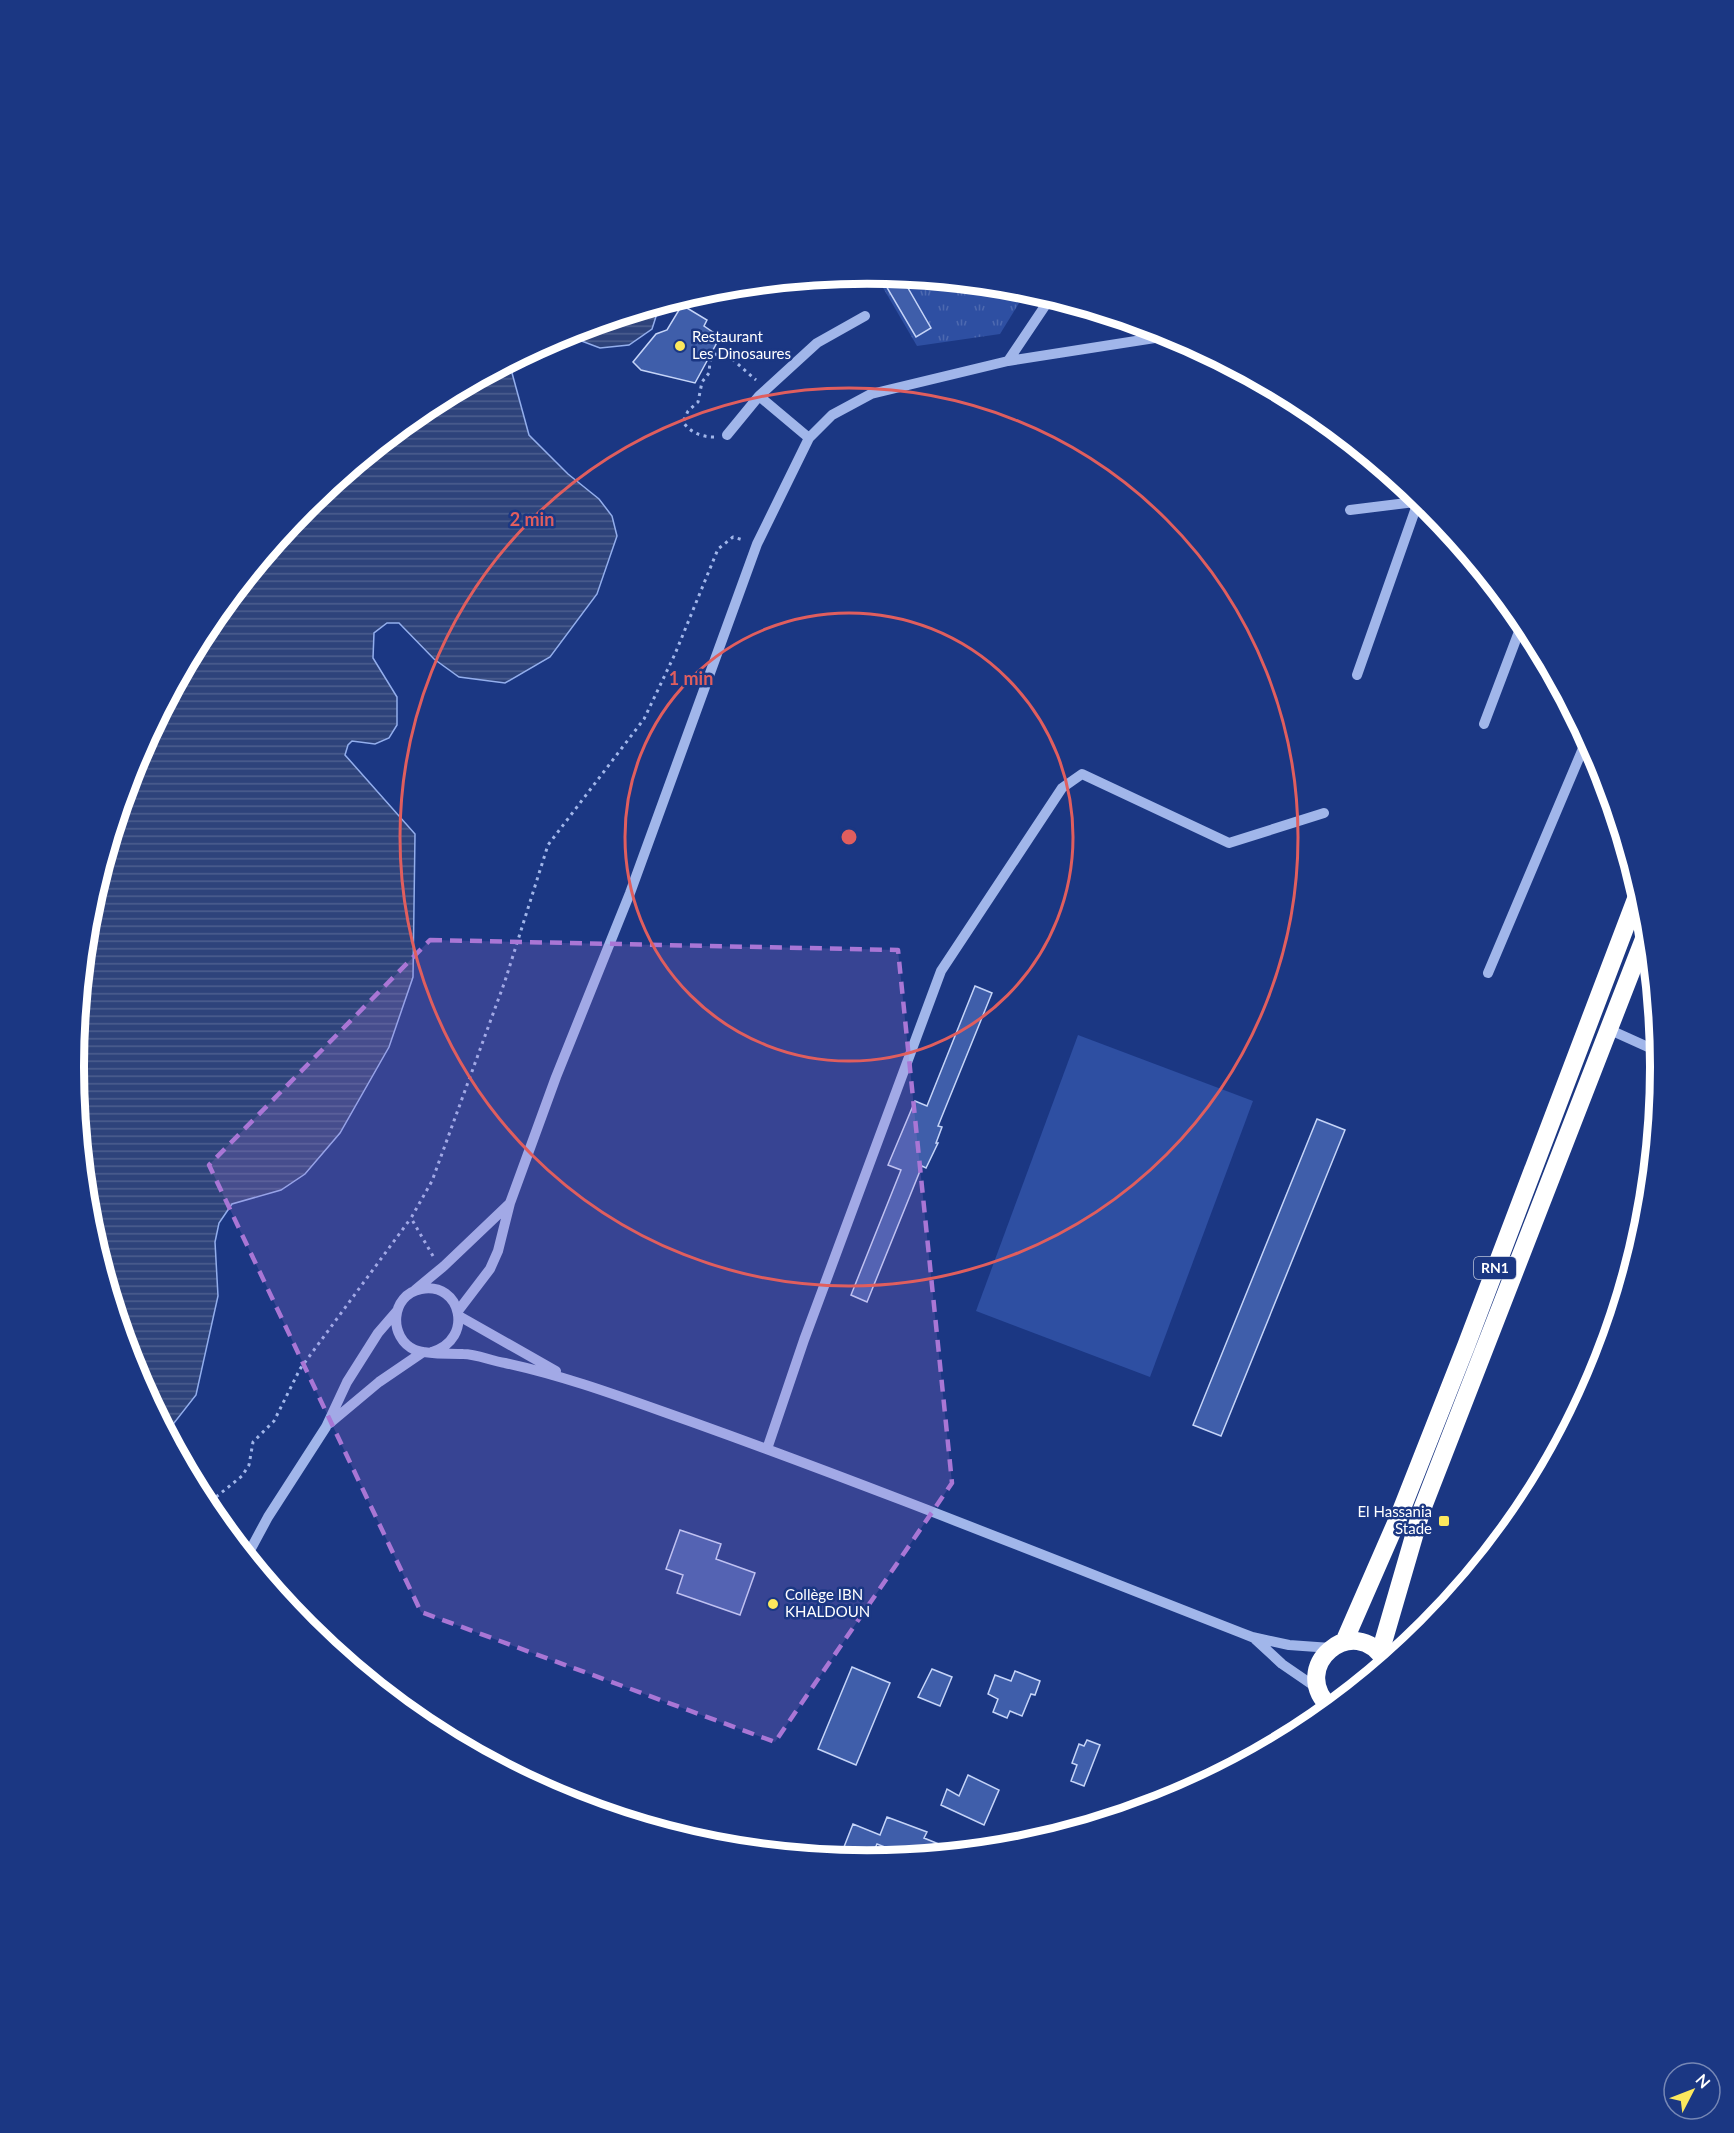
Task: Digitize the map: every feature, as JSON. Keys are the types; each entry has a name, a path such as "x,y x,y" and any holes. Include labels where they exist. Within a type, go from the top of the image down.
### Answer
{"highway":[{"name":"RN1","path":"1323,1703 1316,1673 1321,1659 1338,1645 1394,1526 1466,1346 1633,906"},
{"name":"RN1","path":"1384,1654 1421,1512 1640,948"},
{"name":"RN1","path":"1338,1645 1358,1641 1370,1645 1381,1656"}],"street":[{"path":"1008,361 1047,305"},
{"path":"727,435 762,393 817,343 865,316"},
{"path":"458,1314 489,1269 498,1251 510,1203 556,1077 630,893 757,544 809,438 832,415 871,393 1008,361 1154,338"},
{"path":"762,393 809,438"},
{"path":"1350,510 1409,502"},
{"path":"1357,675 1417,509"},
{"path":"1484,724 1519,632"},
{"path":"1488,973 1582,750"},
{"path":"767,1449 804,1340 941,970 1062,788 1083,774 1230,843 1324,813"},
{"path":"1608,1029 1649,1048"},
{"path":"251,1549 268,1517 326,1428 347,1383 378,1333 397,1311 400,1303 444,1266 510,1203"},
{"path":"326,1428 379,1382 428,1352 447,1346 453,1340 457,1332 458,1314 454,1303 441,1291 423,1289 414,1291"},
{"path":"397,1311 397,1329 401,1337 407,1344 428,1352 470,1354 567,1378 767,1449 1252,1637 1289,1645 1338,1645"},
{"path":"458,1314 567,1378"},
{"path":"1252,1637 1323,1703"}],"path":[{"path":"727,435 702,437 683,422 688,411 698,402 702,382 709,373 711,361 715,355 723,351 729,355 762,393"},
{"path":"215,1500 242,1476 249,1465 252,1442 274,1421 300,1369 411,1218 432,1181 505,981 548,846 644,719 675,654 718,549 733,537 757,544"},
{"path":"411,1218 434,1258"}],"highlighted area":[{"path":"430,940 898,950 952,1483 775,1742 421,1612 209,1165"}],"green space":[{"path":"881,284 969,290 1021,299 1000,334 917,346"},
{"path":"1078,1035 1253,1101 1150,1377 976,1311"}],"shaded area":[{"path":"657,312 652,329 629,345 600,348 577,339"},
{"path":"511,369 529,435 568,474 599,499 612,516 617,536 597,594 550,657 505,683 459,677 434,659 399,623 387,623 374,633 373,658 397,697 397,725 389,738 375,744 352,741 345,755 415,834 413,977 389,1047 340,1133 305,1174 281,1190 232,1204 219,1223 215,1242 218,1296 196,1395 172,1426 144,1366 126,1318 99,1219 91,1169 84,1066 91,964 99,914 126,815 165,720 189,675 216,631 278,550 313,513 390,445 432,415"}],"building":[{"path":"885,284 906,285 931,328 916,337"},
{"name":"Restaurant Les Dinosaures","path":"683,306 707,320 704,326 720,337 695,383 641,370 633,362 656,334 667,330"},
{"path":"975,986 992,993 938,1126 942,1127 936,1143 938,1143 926,1168 922,1166 867,1302 851,1295 901,1170 888,1165 915,1101 927,1106"},
{"path":"1317,1119 1345,1130 1221,1436 1193,1425"},
{"path":"680,1530 721,1544 716,1559 755,1573 740,1615 677,1593 683,1575 666,1569"},
{"path":"852,1667 890,1683 856,1765 818,1749"},
{"path":"932,1669 952,1677 940,1706 918,1697"},
{"path":"1015,1671 1040,1681 1035,1695 1031,1694 1022,1716 1010,1711 1007,1718 993,1712 998,1699 988,1694 995,1675 1011,1681"},
{"path":"1087,1740 1100,1745 1084,1786 1071,1781 1077,1765 1072,1763 1079,1744 1084,1746"},
{"path":"968,1775 999,1790 984,1825 941,1805 947,1789 959,1796"},
{"path":"887,1817 927,1832 924,1838 943,1846 890,1849 877,1844 875,1850 843,1849 853,1824 880,1835"}],"place":[{"name":"Restaurant Les Dinosaures","path":"680,346"},
{"name":"El Hassania Stade","path":"1444,1521"},
{"name":"Collège IBN KHALDOUN","path":"773,1604"}]}
